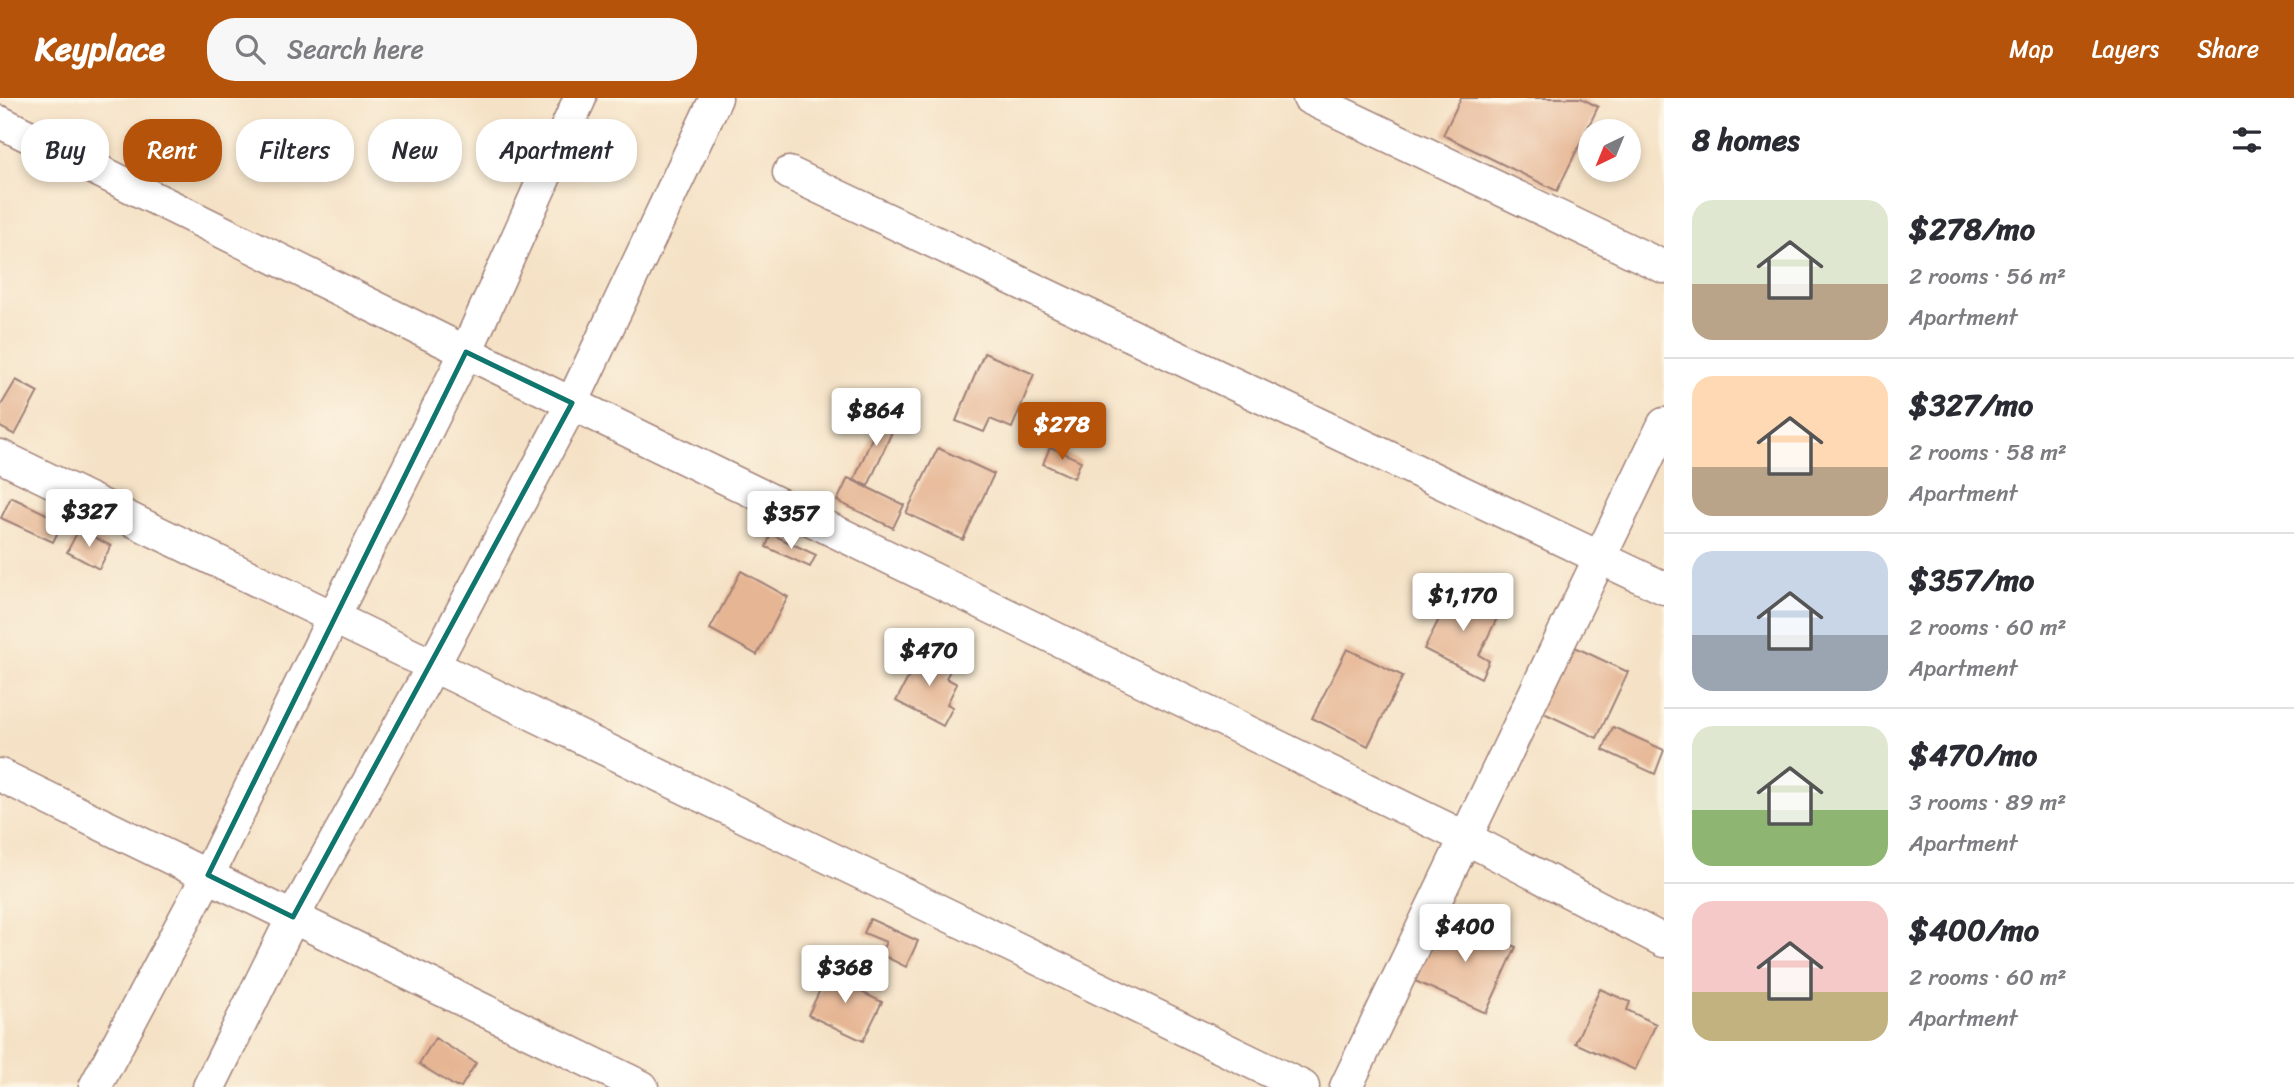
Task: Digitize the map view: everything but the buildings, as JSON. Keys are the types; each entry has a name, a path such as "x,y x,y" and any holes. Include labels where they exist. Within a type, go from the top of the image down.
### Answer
{"street":[{"path":"96,1087 208,875 466,352 580,98"},
{"path":"209,1087 293,917 433,666 572,403 716,98"},
{"path":"1309,98 1664,267"},
{"path":"0,122 466,352 1466,838 1664,941"},
{"path":"789,173 1664,588"},
{"path":"1346,1087 1664,424"},
{"path":"0,456 1303,1087"},
{"path":"0,775 642,1087"}],"highlighted area":[{"path":"466,352 572,403 293,917 208,875"}]}
